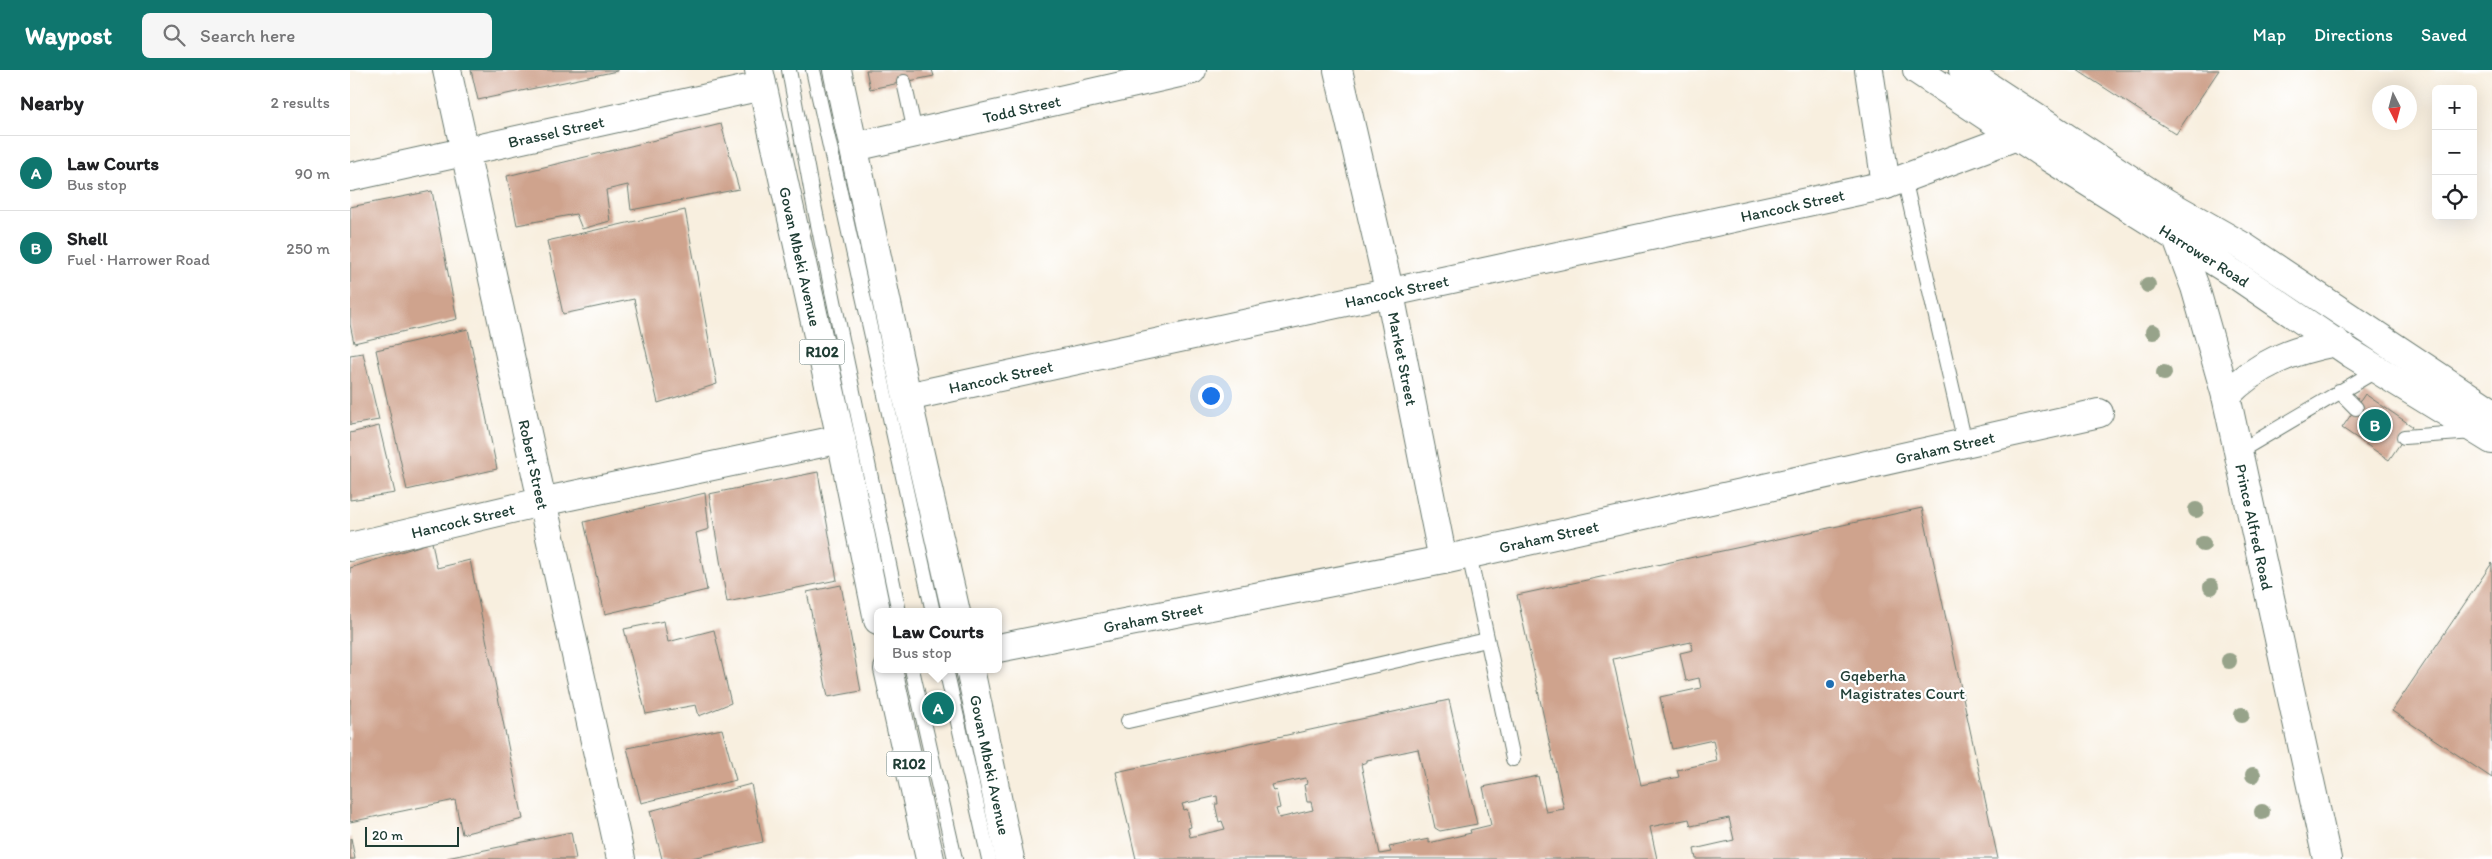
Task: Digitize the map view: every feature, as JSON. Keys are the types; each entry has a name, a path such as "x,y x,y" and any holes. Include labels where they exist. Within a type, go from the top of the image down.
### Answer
{"street":[{"name":"Robert Street","path":"447,70 620,859"},
{"path":"837,70 907,397 955,608"},
{"name":"Todd Street","path":"854,147 1192,70"},
{"name":"Market Street","path":"1338,70 1390,294 1456,557"},
{"path":"1869,70 1895,181"},
{"name":"Harrower Road","path":"1917,70 2027,127 2252,252 2489,425"},
{"name":"Harrower Road","path":"1963,70 2027,127 2176,238 2376,370 2489,425"},
{"name":"Brassel Street","path":"350,177 464,152 761,78"},
{"name":"Govan Mbeki Avenue","path":"761,78 841,439 876,608"},
{"name":"Hancock Street","path":"907,397 1390,294 1895,181 2027,127"},
{"name":"Prince Alfred Road","path":"2163,201 2195,287 2226,396 2327,859"},
{"path":"2226,396 2240,381 2273,360 2316,346 2336,342"},
{"name":"Graham Street","path":"1002,647 1456,557 2099,413"},
{"name":"Hancock Street","path":"350,547 541,502 841,439"},
{"name":"R102","path":"889,673 930,859"},
{"name":"Govan Mbeki Avenue","path":"971,673 1010,859"}],"lane":[{"path":"789,70 814,205 898,608"},
{"path":"813,70 932,608"},
{"path":"904,82 915,132"},
{"path":"1895,181 1965,443"},
{"path":"2238,452 2376,370"},
{"path":"2339,391 2356,408"},
{"path":"2404,437 2489,425"},
{"path":"1456,557 1487,640 1513,758"},
{"path":"1128,721 1487,640"},
{"path":"913,673 955,859"},
{"path":"947,673 989,859"}],"building":[{"path":"471,70 617,70 617,71 478,100"},
{"path":"866,70 932,70 934,76 870,89"},
{"path":"2077,70 2219,70 2176,134"},
{"path":"721,124 739,189 631,210 628,185 606,190 610,221 582,229 576,214 517,225 507,176"},
{"path":"432,191 457,319 354,343 350,324 350,207"},
{"path":"685,210 717,384 658,403 634,299 563,314 547,241"},
{"path":"468,329 497,469 407,490 376,350"},
{"path":"363,353 379,420 350,425 350,355"},
{"path":"2365,394 2412,426 2389,460 2342,428"},
{"path":"379,426 395,493 350,500 350,433"},
{"path":"818,472 837,580 727,602 709,494"},
{"path":"705,493 709,529 696,533 707,590 605,614 584,522"},
{"name":"Gqeberha Magistrates Court","path":"1922,508 1998,859 1696,859 1694,849 1734,840 1729,818 1691,826 1689,819 1650,827 1657,859 1136,859 1116,772 1449,700 1477,824 1440,831 1435,828 1418,749 1367,760 1367,762 1361,764 1380,854 1391,852 1389,847 1429,839 1429,843 1471,833 1470,830 1491,825 1483,787 1538,776 1546,812 1564,809 1517,595","holes":["1691,642 1693,650 1680,653 1686,681 1699,678 1701,688 1660,697 1672,749 1713,740 1717,761 1677,770 1679,777 1641,785 1613,659","1306,778 1307,784 1304,785 1307,802 1311,802 1313,810 1279,818 1276,809 1280,808 1276,790 1273,791 1271,785","1217,796 1218,804 1215,804 1219,822 1222,821 1225,829 1190,837 1188,828 1191,827 1187,809 1184,810 1182,804"]},
{"path":"432,542 437,568 470,560 523,819 462,834 455,800 350,822 350,568"},
{"path":"2492,563 2492,778 2392,711"},
{"path":"841,585 861,691 828,697 807,592"},
{"path":"664,621 668,642 714,630 731,703 699,716 696,705 646,714 624,629"},
{"path":"722,729 736,780 641,803 627,748"},
{"path":"751,784 763,842 687,859 662,859 650,811"},
{"path":"571,832 576,859 447,858"},
{"path":"351,838 355,859 350,859"}],"place":[{"name":"Shell","path":"2375,425"},
{"name":"Gqeberha Magistrates Court","path":"1830,684"},
{"name":"Law Courts","path":"938,708"}]}
